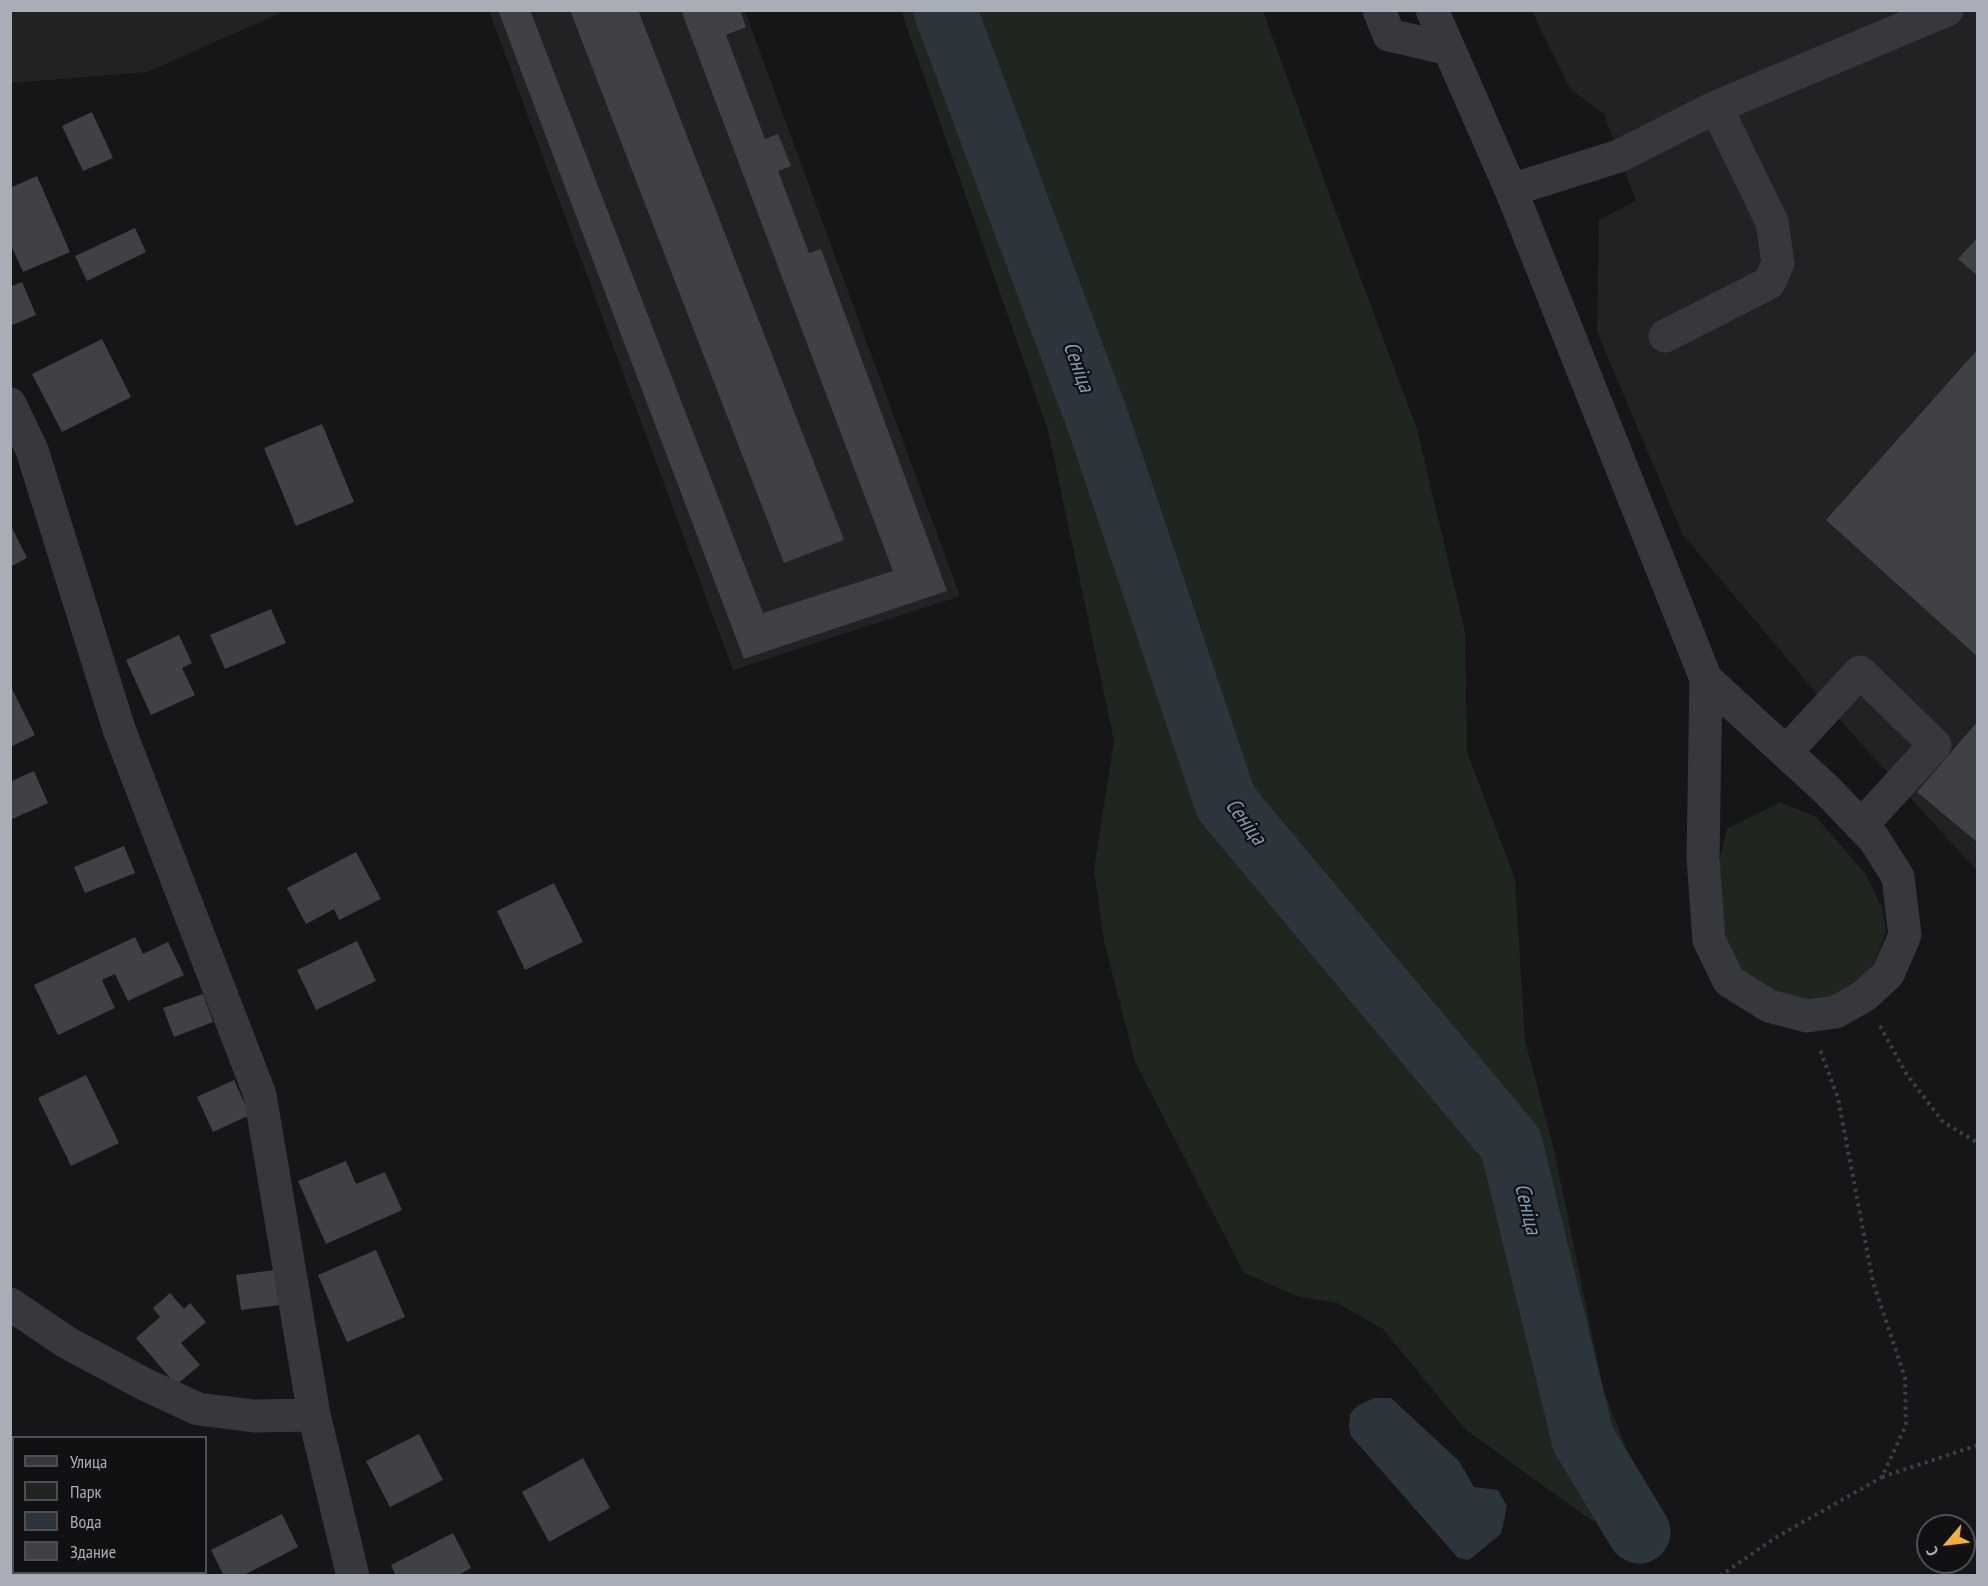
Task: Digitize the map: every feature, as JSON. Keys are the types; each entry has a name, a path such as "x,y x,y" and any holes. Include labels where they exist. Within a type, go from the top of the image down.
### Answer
{"street":[{"path":"1379,10 1389,35 1449,49"},
{"path":"1432,10 1511,190 1706,679 1703,858 1709,939 1729,981 1769,1006 1807,1016 1836,1012 1864,996 1888,974 1905,935 1898,877 1874,838 1827,790 1706,679"},
{"path":"1511,190 1619,156 1716,107 1930,14"},
{"path":"1665,336 1769,283 1778,263 1772,222 1716,107"},
{"path":"10,404 32,450 118,729 260,1095 314,1415 353,1575"},
{"path":"1786,752 1860,672 1935,745 1861,826"},
{"path":"10,1304 66,1342 144,1384 198,1409 254,1416 314,1415"}],"path":[{"path":"1864,996 1907,1075 1944,1122 1977,1143"},
{"path":"1807,1016 1838,1098 1873,1282 1905,1378 1906,1425 1882,1477"},
{"path":"1720,1575 1775,1538 1882,1477 1977,1445"}],"shaded area":[{"path":"11,10 285,11 147,72 11,83"},
{"path":"489,11 745,11 960,596 733,670"},
{"path":"1532,11 1977,11 1977,871 1828,707 1683,535 1597,332 1599,220 1636,201 1604,114 1570,89"}],"green space":[{"path":"901,11 1263,11 1417,429 1465,632 1467,752 1515,879 1525,1040 1555,1154 1603,1389 1638,1478 1633,1500 1619,1516 1592,1521 1465,1429 1383,1329 1337,1303 1297,1296 1244,1273 1135,1062 1104,941 1094,870 1114,741 1048,430"},
{"path":"1780,802 1816,817 1865,873 1882,908 1886,931 1875,962 1854,986 1822,1002 1781,1002 1744,980 1723,945 1719,862 1727,829"}],"water":[{"path":"1374,1398 1391,1398 1459,1461 1474,1487 1498,1490 1507,1506 1501,1534 1469,1560 1458,1558 1351,1436 1350,1414 1357,1406"}],"building":[{"path":"498,10 530,10 763,613 893,571 681,10 740,10 746,27 726,35 765,139 778,134 791,166 778,171 809,253 821,249 947,591 744,659"},
{"path":"570,10 638,10 844,540 784,563"},
{"path":"92,112 113,158 83,171 62,126"},
{"path":"37,176 70,252 23,272 10,243 10,188"},
{"path":"135,228 146,252 87,281 75,256"},
{"path":"1978,237 1978,276 1958,259"},
{"path":"22,282 36,315 10,326 10,287"},
{"path":"102,339 131,397 62,432 32,374"},
{"path":"1978,349 1978,657 1826,520"},
{"path":"322,424 354,502 296,526 264,448"},
{"path":"10,524 27,558 10,567"},
{"path":"271,609 286,643 225,669 210,635"},
{"path":"179,635 192,663 182,668 195,695 151,715 126,660"},
{"path":"10,685 35,735 10,747"},
{"path":"1978,721 1978,843 1917,792"},
{"path":"34,771 48,803 10,820 10,782"},
{"path":"124,846 135,873 85,893 74,867"},
{"path":"356,852 381,899 339,920 334,909 306,924 287,888"},
{"path":"554,883 583,942 525,970 497,911"},
{"path":"135,937 143,954 168,942 184,975 128,1001 115,974 102,980 115,1008 58,1035 34,985"},
{"path":"357,941 376,981 316,1010 297,970"},
{"path":"203,994 213,1022 174,1037 163,1008"},
{"path":"86,1075 119,1143 71,1166 38,1098"},
{"path":"234,1080 250,1115 213,1132 197,1097"},
{"path":"346,1161 356,1184 385,1172 402,1210 326,1244 298,1181"},
{"path":"376,1250 405,1317 347,1342 318,1275"},
{"path":"275,1270 280,1305 241,1310 236,1275"},
{"path":"170,1293 184,1309 190,1303 206,1322 181,1343 200,1365 176,1385 136,1338 160,1317 153,1308"},
{"path":"419,1434 443,1480 390,1507 366,1461"},
{"path":"583,1458 610,1508 549,1542 522,1492"},
{"path":"282,1514 298,1547 242,1576 224,1576 211,1550"},
{"path":"453,1533 471,1568 457,1576 396,1576 391,1565"}],"waterway":[{"name":"Сеніца","path":"945,10 1099,424 1226,803 1511,1144 1583,1439 1639,1532"}]}
